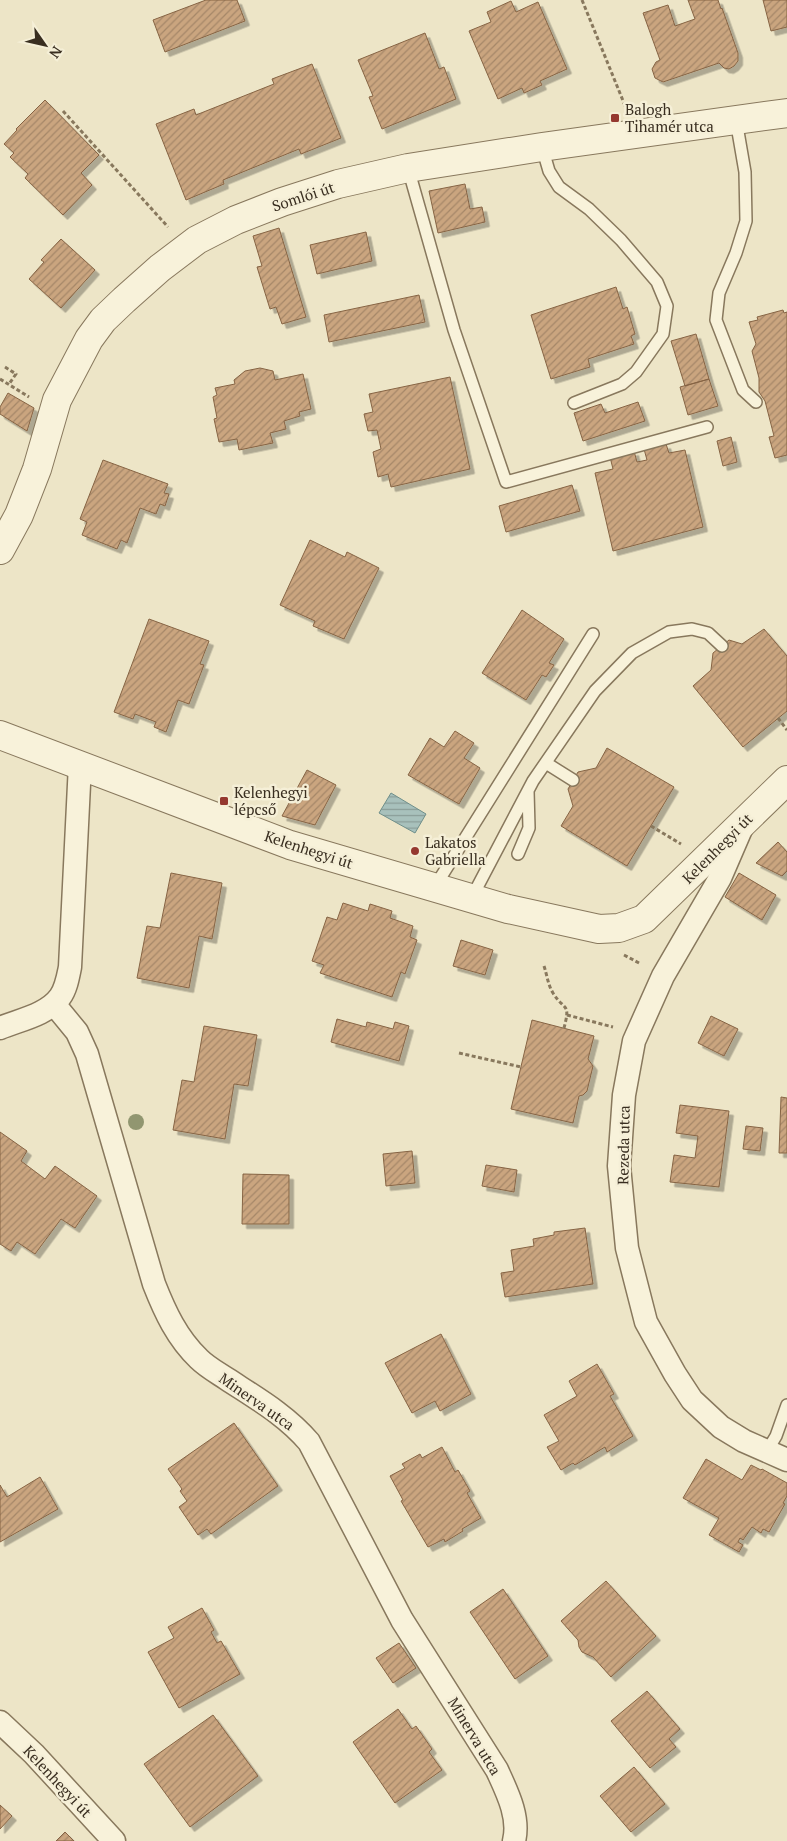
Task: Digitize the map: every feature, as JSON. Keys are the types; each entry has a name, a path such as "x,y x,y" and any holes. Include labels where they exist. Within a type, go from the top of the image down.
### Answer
{"street":[{"name":"Somlói út","path":"0,550 19,515 37,468 53,412 77,360 103,320 140,286 197,240 236,220 282,202 338,184 408,168 542,146 787,113"},
{"path":"0,736 80,764 70,968 61,996 54,1004 0,1028"},
{"name":"Kelenhegyi út","path":"80,764 290,845 508,910 599,929 619,928 644,919 787,780"},
{"name":"Rezeda utca","path":"746,818 720,878 663,976 634,1041 624,1095 619,1166 627,1248 646,1322 692,1400 721,1427 744,1441 787,1460"},
{"name":"Minerva utca","path":"54,1004 77,1032 87,1054 154,1284 174,1328 187,1347 201,1361 282,1416 295,1426 309,1442 402,1620 497,1770 508,1792 514,1814 516,1834 514,1841"},
{"name":"Kelenhegyi út","path":"0,1722 34,1754 114,1841"}],"lane":[{"path":"736,120 745,172 746,221 736,253 719,294 716,320 743,390 756,402"},
{"path":"542,146 549,171 559,187 589,209 621,240 657,282 667,306 663,334 636,372 622,384 574,403"},
{"path":"408,168 454,330 506,482 707,427"},
{"path":"470,899 528,790 546,762 595,691 632,653 669,632 692,629 708,633 722,646"},
{"path":"434,888 593,634"},
{"path":"546,762 573,780"},
{"path":"518,854 528,828 528,790"},
{"path":"767,1451 776,1436 787,1405"}],"path":[{"path":"582,0 637,134"},
{"path":"63,111 174,233 185,249"},
{"path":"5,367 16,374 9,384"},
{"path":"0,379 53,412"},
{"path":"778,718 787,730"},
{"path":"651,826 680,843 701,864"},
{"path":"544,966 554,995 566,1007 567,1015 564,1028"},
{"path":"567,1015 637,1034"},
{"path":"459,1053 521,1067"}],"water":[{"path":"391,793 426,814 415,833 379,813"}],"building":[{"path":"206,0 237,0 245,21 165,52 153,20"},
{"path":"688,0 718,0 738,53 738,61 729,69 724,68 719,63 663,82 655,78 652,69 656,62 660,60 643,13 668,5 675,26 695,19"},
{"path":"763,0 787,0 787,27 771,31"},
{"path":"511,1 516,12 538,2 567,69 540,81 542,85 524,93 522,88 498,99 469,31 491,22 487,12"},
{"path":"425,33 439,69 444,67 456,99 382,129 369,97 373,96 358,60"},
{"path":"312,64 341,138 301,154 299,149 223,180 224,184 186,200 156,124 194,109 196,115 274,84 272,79"},
{"path":"45,100 99,155 81,173 92,185 63,215 25,178 28,174 10,157 14,153 4,144"},
{"path":"465,184 470,209 482,207 485,222 438,233 429,191"},
{"path":"279,228 306,317 282,324 276,307 270,309 257,267 262,266 253,236"},
{"path":"366,232 372,261 317,274 310,245"},
{"path":"61,239 95,270 61,308 29,279 44,262 41,260"},
{"path":"616,287 623,309 627,307 635,334 631,336 634,344 588,359 590,367 551,379 531,315"},
{"path":"419,295 425,322 329,342 324,315"},
{"path":"783,310 784,313 787,312 787,455 775,458 769,437 774,436 765,401 759,392 759,378 752,351 756,344 749,322 758,320 757,317"},
{"path":"696,334 709,379 685,386 671,341"},
{"path":"260,368 273,371 275,380 303,374 311,409 299,412 300,416 284,421 286,429 270,433 273,443 239,450 237,439 219,442 214,419 217,418 213,397 217,395 215,388 235,384 234,380 245,371"},
{"path":"450,377 470,469 391,487 388,474 378,477 373,452 381,449 377,430 368,431 364,414 373,412 369,394"},
{"path":"709,379 718,406 688,415 680,387"},
{"path":"8,393 34,408 27,431 0,414 0,407"},
{"path":"638,402 645,421 583,441 574,413 601,404 605,413"},
{"path":"731,437 737,462 723,466 717,441"},
{"path":"666,444 669,453 685,450 703,527 613,551 595,473 613,469 610,457 634,451 637,462 647,460 644,449"},
{"path":"103,460 168,484 164,493 169,494 165,506 160,504 156,514 140,508 127,543 121,540 117,549 82,535 87,522 80,519"},
{"path":"572,485 580,511 506,532 499,506"},
{"path":"310,540 345,557 347,552 379,568 344,639 313,626 315,621 280,605"},
{"path":"522,610 564,639 549,663 554,665 546,677 542,675 526,700 482,673"},
{"path":"149,619 209,641 200,664 204,665 189,704 178,700 166,732 154,727 156,722 135,714 133,719 114,712"},
{"path":"764,629 787,656 787,711 743,747 693,686 711,670 713,653 729,640 742,644"},
{"path":"455,731 474,743 464,758 480,768 459,804 408,775 430,738 444,747"},
{"path":"607,748 674,787 627,866 561,826 573,806 568,789 578,772 596,768"},
{"path":"307,770 336,785 315,825 282,816"},
{"path":"778,842 787,852 787,871 782,876 756,863"},
{"path":"171,873 222,883 212,939 199,936 189,988 137,978 147,926 160,928"},
{"path":"739,873 776,895 762,920 725,897"},
{"path":"343,903 368,911 370,904 392,911 390,918 413,926 410,937 417,940 405,974 401,972 392,997 320,973 324,965 312,961 327,917 337,920"},
{"path":"461,940 493,950 485,975 453,966"},
{"path":"711,1016 738,1029 724,1056 698,1043"},
{"path":"337,1019 366,1027 367,1022 393,1029 395,1022 409,1026 399,1061 331,1042"},
{"path":"532,1020 594,1036 588,1059 593,1066 587,1091 579,1096 573,1123 511,1109"},
{"path":"204,1026 257,1035 248,1086 234,1084 225,1139 173,1130 182,1080 194,1082"},
{"path":"781,1097 787,1098 787,1153 779,1153"},
{"path":"680,1105 729,1111 719,1187 670,1182 674,1155 695,1158 698,1136 676,1133"},
{"path":"746,1126 763,1128 760,1151 743,1149"},
{"path":"0,1132 27,1151 21,1161 45,1179 55,1166 97,1196 75,1228 61,1219 35,1254 17,1242 11,1251 0,1244"},
{"path":"412,1151 415,1183 386,1186 383,1154"},
{"path":"486,1165 517,1170 514,1192 482,1186"},
{"path":"243,1174 289,1175 289,1224 242,1224"},
{"path":"585,1228 593,1284 505,1297 501,1273 514,1271 511,1250 534,1246 533,1239 554,1235 554,1232"},
{"path":"441,1334 471,1394 440,1411 435,1401 412,1413 385,1363"},
{"path":"597,1364 614,1394 610,1396 633,1436 607,1452 605,1447 575,1465 573,1463 561,1470 547,1447 559,1441 544,1415 577,1396 569,1381"},
{"path":"234,1423 278,1486 211,1534 207,1529 198,1535 179,1507 187,1501 180,1491 182,1489 168,1469"},
{"path":"442,1447 455,1472 458,1470 470,1491 467,1493 481,1518 445,1542 444,1539 428,1547 401,1501 403,1500 390,1476 405,1468 402,1464 420,1454 422,1458"},
{"path":"706,1459 742,1480 751,1465 787,1483 787,1496 783,1503 785,1504 769,1532 763,1529 761,1533 752,1527 743,1540 740,1538 738,1542 743,1545 739,1552 709,1535 719,1518 683,1498"},
{"path":"40,1477 58,1509 0,1542 0,1485 7,1497"},
{"path":"606,1581 656,1636 611,1677 593,1657 582,1652 578,1640 561,1621"},
{"path":"503,1589 548,1656 515,1679 470,1612"},
{"path":"202,1608 214,1630 211,1632 217,1643 221,1641 240,1674 179,1708 148,1652 174,1638 168,1627"},
{"path":"399,1643 416,1668 393,1683 376,1658"},
{"path":"647,1691 680,1729 669,1739 676,1747 650,1768 611,1721"},
{"path":"398,1709 412,1729 416,1726 432,1749 429,1752 442,1770 395,1803 353,1742"},
{"path":"213,1715 258,1776 190,1827 144,1764"},
{"path":"634,1767 665,1804 631,1832 600,1796"},
{"path":"0,1805 12,1816 0,1829"},
{"path":"65,1832 74,1841 56,1841"}],"place":[{"name":"Balogh Tihamér utca","path":"615,118"},
{"name":"Kelenhegyi lépcső","path":"224,801"},
{"name":"Lakatos Gabriella","path":"415,851"}]}
